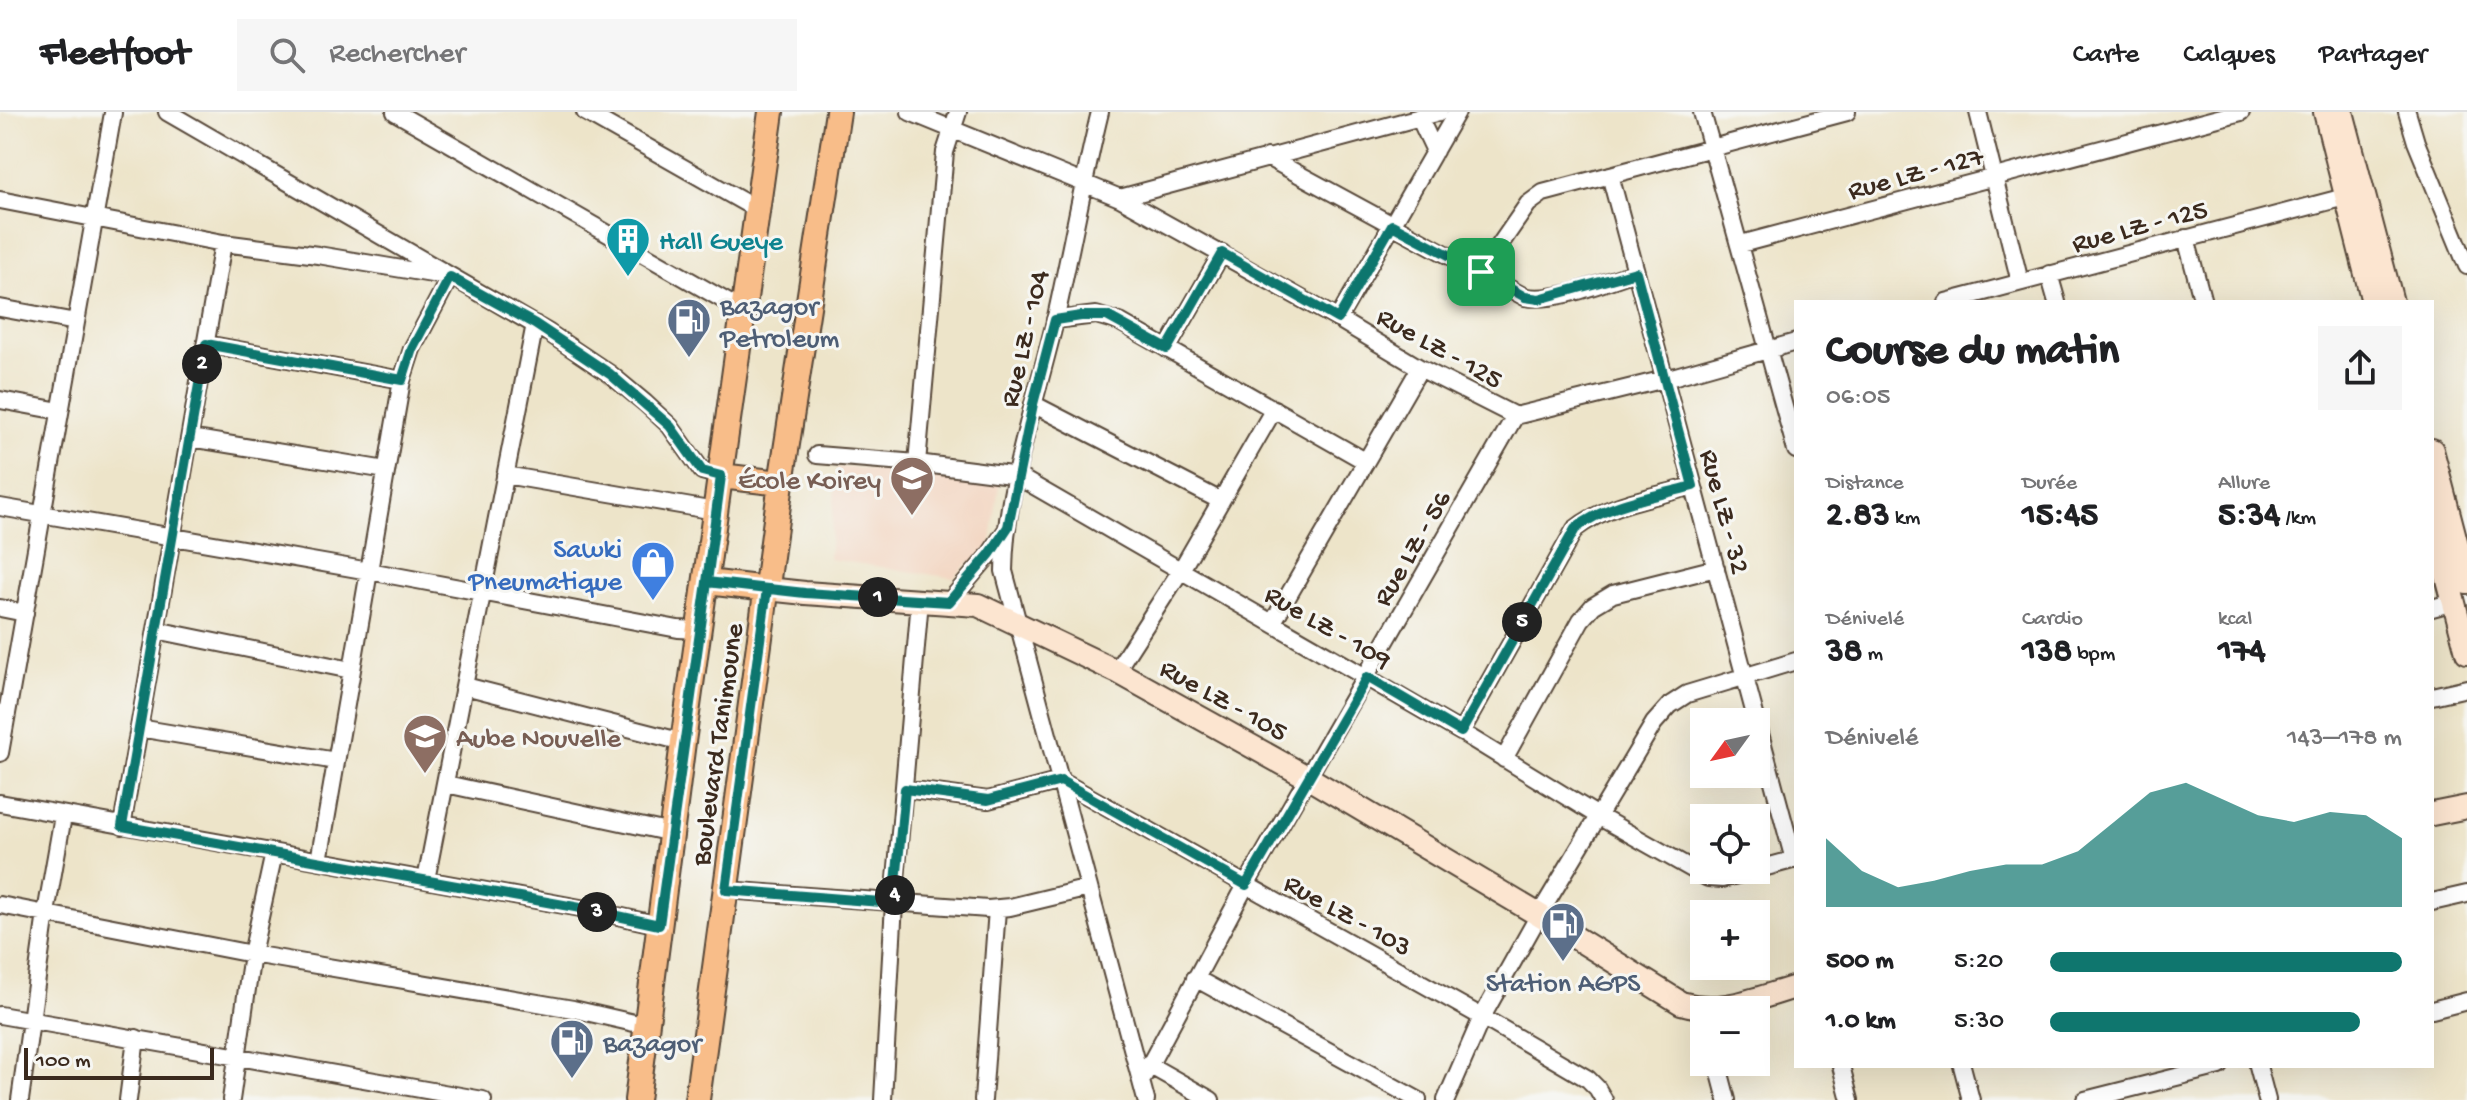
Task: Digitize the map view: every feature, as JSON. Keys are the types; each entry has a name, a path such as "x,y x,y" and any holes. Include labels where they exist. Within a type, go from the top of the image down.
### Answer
{"main road":[{"name":"Boulevard Tanimoune","path":"637,1100 683,742 771,112"},
{"name":"Boulevard Tanimoune","path":"697,1100 781,483 838,112"},
{"path":"2325,112 2372,300"},
{"path":"2342,112 2391,300"},
{"path":"2434,460 2460,592 2467,652"},
{"path":"721,476 781,483"},
{"path":"2434,525 2460,592"},
{"path":"707,582 767,589"},
{"name":"Rue LZ - 105","path":"767,589 978,605 1116,671 1307,777 1690,1007"},
{"path":"2434,814 2465,806"},
{"name":"Rue LZ - 105","path":"1765,996 1794,988"}],"street":[{"path":"0,753 114,112 98,112"},
{"path":"167,112 190,118 450,277 535,324 610,374 670,426 702,471 721,476"},
{"path":"395,112 743,311"},
{"path":"585,112 756,209"},
{"name":"Rue LZ - 125","path":"910,112 1120,198 1222,253 1420,368 1515,416 1794,343"},
{"path":"917,463 945,152 958,112"},
{"name":"Rue LZ - 104","path":"1100,112 1017,477 1004,571 1146,1100"},
{"path":"1338,319 1457,112"},
{"path":"1702,112 1794,443"},
{"path":"1481,272 1528,204 1543,193 1847,112"},
{"path":"1978,112 2020,282"},
{"name":"Rue LZ - 127","path":"1741,244 1992,178 2183,119 2241,112"},
{"path":"2407,112 2416,142 2467,266"},
{"path":"1120,198 1431,114 1435,151"},
{"path":"1267,157 1525,297 1539,299 1636,272"},
{"name":"Rue LZ - 32","path":"1610,175 1794,856"},
{"name":"Rue LZ - 125","path":"1955,300 2345,197"},
{"path":"0,200 223,243 450,277"},
{"path":"2186,238 2202,300"},
{"path":"122,826 223,243"},
{"path":"1167,349 1222,253"},
{"path":"2049,274 2056,300"},
{"path":"319,861 402,380 412,349 450,277"},
{"path":"0,308 76,322"},
{"path":"1055,320 1107,316 1365,461"},
{"path":"426,880 535,324"},
{"path":"206,344 402,380"},
{"path":"1273,622 1420,368"},
{"path":"0,400 60,411"},
{"path":"1033,404 1221,501"},
{"path":"1116,671 1181,570 1274,409"},
{"name":"Rue LZ - 56","path":"1141,1081 1246,885 1515,416"},
{"path":"190,438 386,470"},
{"name":"Rue LZ - 109","path":"817,455 917,463 1017,477 1273,622 1598,816 1715,880 1794,860"},
{"path":"505,475 715,511"},
{"path":"1461,732 1575,529 1591,516 1610,509 1693,486"},
{"path":"0,507 482,591 678,629 700,630"},
{"path":"949,602 990,554 1008,527"},
{"path":"1504,759 1581,620 1593,606 1613,594 1716,568"},
{"path":"2434,607 2460,592"},
{"path":"883,1100 894,903 920,600"},
{"path":"0,608 25,613"},
{"path":"156,630 351,670"},
{"path":"1446,1100 1482,1017 1654,723 1670,705 1687,694 1794,662"},
{"path":"465,686 683,742"},
{"path":"2434,696 2467,688"},
{"path":"139,728 336,761"},
{"path":"905,789 988,800 1061,781"},
{"name":"Rue LZ - 103","path":"1061,781 1588,1079 1604,1100"},
{"path":"446,784 672,833"},
{"path":"0,803 659,925"},
{"path":"20,1100 63,816"},
{"path":"231,1100 252,954 274,853"},
{"path":"726,890 997,909 1089,888"},
{"path":"2434,902 2467,894"},
{"path":"0,905 252,954 573,1009 647,1026"},
{"path":"983,1100 997,909"},
{"path":"1195,978 1418,1100"},
{"path":"2434,1009 2467,1001"},
{"path":"0,1015 446,1097 483,1100"},
{"path":"128,1100 136,1038"},
{"path":"1149,1065 1211,1100"},
{"path":"1842,1068 1850,1100"},
{"path":"1963,1068 1971,1100"},
{"path":"2085,1100 2212,1068"},
{"path":"2259,1068 2267,1100"},
{"path":"1721,1076 1727,1100"}],"shaded area":[{"path":"837,467 1000,478 990,547 975,565 970,561 954,578 829,559"}],"place":[{"name":"Hall Gueye","path":"628,278"},
{"name":"Bazagor Petroleum","path":"689,359"},
{"name":"École Koirey","path":"912,517"},
{"name":"Sawki Pneumatique","path":"653,602"},
{"name":"Aube Nouvelle","path":"425,775"},
{"name":"Station AGPS","path":"1563,963"},
{"name":"Bazagor","path":"572,1080"}],"route":[{"path":"1481,272 1392,225 1338,319 1222,253 1167,349 1107,316 1055,320 1033,404 1008,527 990,554 949,602 805,593 707,582 721,476 702,471 670,426 610,374 535,324 450,277 412,349 402,380 206,344 122,826 586,909 659,925 707,582 767,589 726,890 894,903 905,789 988,800 1061,781 1246,885 1367,677 1461,732 1575,529 1591,516 1610,509 1693,486 1636,272 1539,299 1525,297 1481,272"}]}
